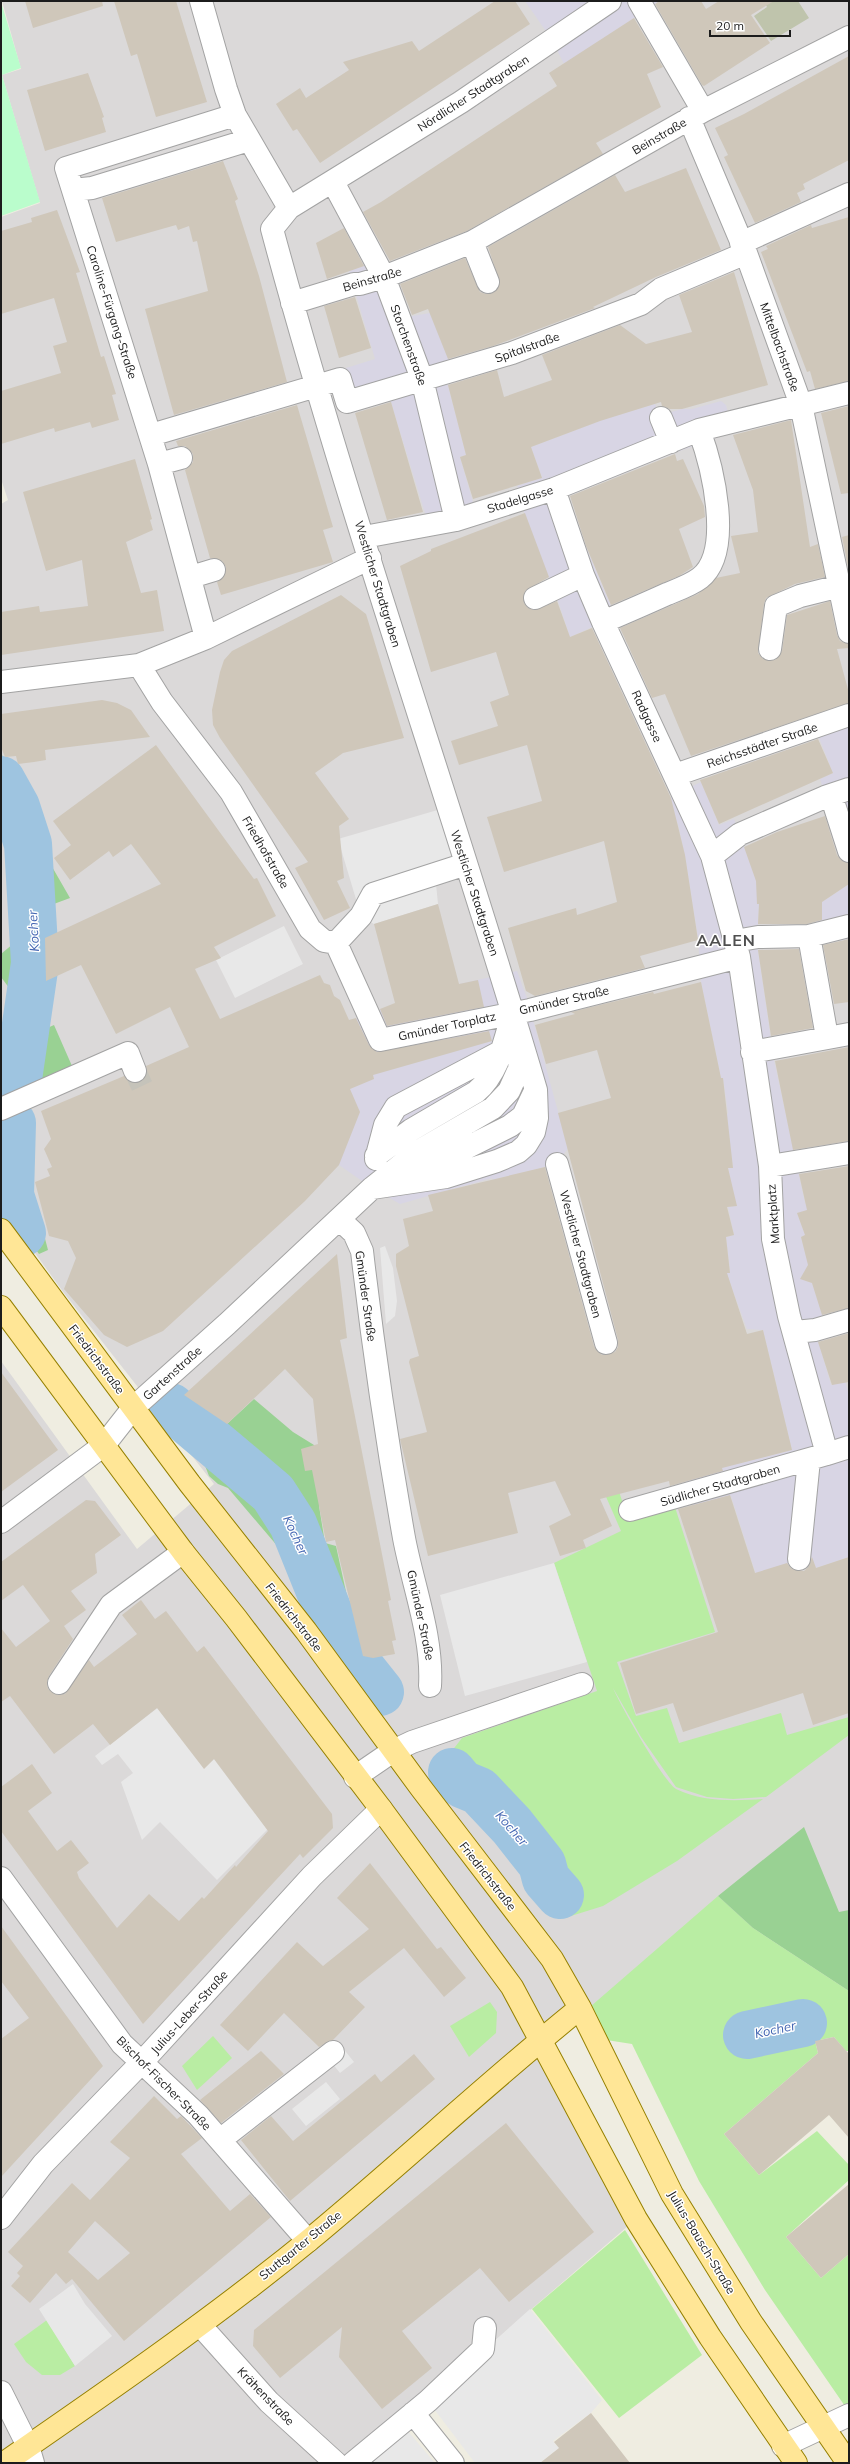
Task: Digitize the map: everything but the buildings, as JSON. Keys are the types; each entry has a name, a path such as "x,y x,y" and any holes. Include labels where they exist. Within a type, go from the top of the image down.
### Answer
{"main road":[{"name":"Friedrichstraße","path":"1,1230 133,1408 209,1508 306,1631 393,1751 552,1959 580,2008"},
{"path":"1,1307 183,1552 236,1618 355,1777 381,1809 512,1987 636,2219 710,2337 789,2454"},
{"name":"Stuttgarter Straße","path":"4,2463 31,2454 308,2241 541,2039 580,2008"},
{"name":"Julius-Bausch-Straße","path":"580,2008 672,2194 751,2322 848,2463"}],"street":[{"path":"201,1 226,89 236,115 289,208"},
{"name":"Nördlicher Stadtgraben","path":"333,182 461,102 610,1"},
{"name":"Mittelbachstraße","path":"639,1 696,115 801,405 849,632"},
{"name":"Beinstraße","path":"292,303 354,284 360,284 384,277 472,242 696,115 849,37"},
{"name":"Caroline-Fürgang-Straße","path":"206,638 160,464 66,168 236,115"},
{"path":"73,190 92,188 249,140"},
{"name":"Westlicher Stadtgraben","path":"333,182 289,208 272,229 316,388 513,1012"},
{"name":"Storchenstraße","path":"333,182 384,277 422,379 456,520"},
{"name":"Spitalstraße","path":"316,388 340,379 347,402 422,379 454,372 512,353 632,308 662,289 849,194"},
{"path":"472,242 488,282"},
{"path":"151,435 316,388"},
{"name":"Stadelgasse","path":"364,537 456,520 554,490 699,430 849,393"},
{"path":"662,418 670,442"},
{"path":"603,622 700,578 711,564 716,548 719,529 717,508 699,430"},
{"path":"160,464 181,458"},
{"name":"Radgasse","path":"554,490 583,575 603,622 712,856"},
{"path":"1,682 139,665 206,638 370,558"},
{"path":"191,577 214,570"},
{"path":"535,598 583,575"},
{"path":"770,649 776,606 800,596 840,586"},
{"name":"Friedhofstraße","path":"139,665 162,702 231,792 310,929 324,941 336,943"},
{"name":"Reichsstädter Straße","path":"675,775 849,715"},
{"path":"712,856 740,834 840,792 849,851"},
{"name":"Marktplatz","path":"712,856 737,949 770,1166 774,1239 789,1316 836,1453 800,1559"},
{"path":"336,943 361,916 374,894 466,864"},
{"name":"Gmünder Straße","path":"430,1686 432,1664 406,1549 384,1426 362,1251 354,1233 340,1220 383,1186 417,1152 493,1108 509,1091 519,1069 522,1042 513,1012 530,1010 737,949 758,937 809,936 849,926"},
{"path":"809,936 819,977 827,1037"},
{"name":"Gmünder Torplatz","path":"336,943 380,1040 513,1012"},
{"path":"513,1012 502,1051 486,1084 476,1092 411,1130 376,1156 383,1186 423,1182 446,1177 497,1161 518,1152 526,1145 534,1132 537,1118 536,1090 522,1042"},
{"path":"752,1052 849,1034"},
{"path":"1,1109 128,1053 135,1071"},
{"path":"770,1166 849,1153"},
{"name":"Westlicher Stadtgraben","path":"557,1164 606,1343"},
{"name":"Gartenstraße","path":"1,1522 104,1445 133,1408 340,1220"},
{"path":"795,1332 815,1330 849,1320"},
{"name":"Südlicher Stadtgraben","path":"630,1510 836,1453"},
{"path":"60,1683 111,1605 183,1552"},
{"path":"355,1777 393,1751 412,1742 582,1684"},
{"name":"Julius-Leber-Straße","path":"1,2218 43,2164 143,2061 312,1876 381,1809"},
{"name":"Bischof-Fischer-Straße","path":"1,1878 122,2044 143,2061 220,2140 308,2241"},
{"path":"220,2140 332,2052"},
{"name":"Krähenstraße","path":"200,2324 268,2402 336,2463"},
{"path":"353,2463 413,2413 482,2349 485,2328"},
{"path":"1,2392 31,2454"},
{"path":"413,2413 453,2463"},
{"path":"789,2454 822,2426 849,2415"}],"shaded area":[{"path":"2,1 849,1 849,1991 753,1928 583,2013 547,2041 636,2219 353,2463 1,2463 1,1361 137,1549 214,1484 64,1293 1,1206 1,504 8,500 1,479 1,217 40,203 2,75 21,69"},
{"path":"525,1 660,1 564,64 552,40"},
{"path":"764,1 798,1 809,18 771,41 754,16 767,7"},
{"path":"369,264 407,317 430,313 454,372 447,382 466,455 460,457 476,513 429,526 385,383 354,392 346,368 375,359 349,271"},
{"path":"721,401 726,405 733,432 674,453 565,497 612,609 603,622 555,644 569,634 553,586 542,564 524,512 523,498 517,486 542,477 531,447 605,419 655,404 660,418 664,414 682,409 692,409"},
{"path":"849,705 849,807 841,811 830,811 820,779 833,773 810,715"},
{"path":"701,782 719,825 734,819 757,881 759,904 757,944 774,1060 805,1203 810,1210 797,1213 805,1235 801,1237 806,1257 811,1258 804,1274 806,1281 812,1283 822,1314 829,1326 815,1330 831,1385 845,1381 849,1395 849,1557 816,1568 811,1555 789,1562 793,1576 760,1587 731,1496 693,1507 685,1477 792,1450 783,1413 766,1390 777,1387 763,1330 747,1329 726,1272 730,1270 726,1237 734,1235 728,1207 736,1206 728,1168 733,1167 726,1116 728,1113 723,1078 721,1078 701,982 698,938 685,856 678,824 666,799"},
{"path":"448,807 466,864 435,874 438,904 374,924 361,916 338,839"},
{"path":"849,884 849,939 817,944 816,920 822,902"},
{"path":"284,926 303,964 235,998 216,960"},
{"path":"517,971 527,998 568,1148 557,1164 493,1180 492,1178 400,1204 372,1188 339,1165 350,1089 374,1078 350,1021 434,990"},
{"path":"385,1246 393,1268 397,1301 395,1316 386,1324 380,1248"},
{"path":"554,1563 587,1662 465,1696 440,1595"},
{"path":"164,1703 204,1768 214,1759 249,1806 270,1827 217,1880 160,1822 142,1840 121,1782 133,1773 118,1754 102,1765 95,1756"},
{"path":"338,2042 354,2062 340,2073 324,2053"},
{"path":"326,2082 340,2099 306,2126 292,2109"},
{"path":"73,2284 85,2304 112,2336 75,2366 39,2309"},
{"path":"530,2309 602,2400 591,2413 553,2441 559,2448 540,2463 475,2463 428,2401"},
{"path":"401,2423 435,2463 353,2463"}],"green space":[{"path":"1,2 21,68 2,75 40,202 1,216"},
{"path":"1,753 5,761 17,763 51,865 70,898 43,908 45,967 36,1033 54,1025 72,1066 4,1122 2,1141 31,1133 35,1148 28,1174 48,1250 39,1254 1,1202 1,1028 18,1000 1,977 1,954 20,938 19,862 10,825 1,808"},
{"path":"184,1395 227,1424 254,1399 293,1432 314,1445 319,1469 333,1502 319,1506 325,1543 336,1546 348,1601 343,1602 346,1614 332,1634 308,1582 228,1488 218,1484 209,1476 204,1463 188,1443 172,1407"},
{"path":"615,1479 627,1516 674,1504 715,1632 617,1662 636,1716 667,1708 679,1743 781,1713 787,1735 849,1717 849,1735 766,1797 733,1799 707,1797 676,1787 641,1737 613,1688 633,1726 662,1773 676,1789 697,1796 719,1800 763,1799 677,1861 603,1906 571,1916 549,1906 437,1770 462,1738 597,1691 554,1563 621,1531 600,1483"},
{"path":"804,1827 839,1912 849,1910 849,1991 753,1928 718,1896"},
{"path":"718,1896 753,1928 849,1991 849,2051 846,2051 834,2037 815,2041 818,2053 724,2134 759,2175 817,2131 849,2165 849,2180 786,2237 821,2278 849,2254 849,2412 765,2290 699,2181 632,2044 600,2039 583,2013"},
{"path":"490,2002 497,2012 496,2033 469,2057 450,2026"},
{"path":"213,2036 232,2058 197,2090 182,2066"},
{"path":"625,2230 702,2355 619,2418 532,2309"},
{"path":"47,2320 75,2366 60,2375 42,2375 26,2362 14,2344"}],"waterway":[{"name":"Kocher","path":"1,780 16,807 28,844 35,963 17,1086"},
{"path":"1,1077 22,1060"},
{"name":"Kocher","path":"12,1123 10,1195 22,1233"},
{"name":"Kocher","path":"171,1407 273,1493 293,1524 341,1643 380,1692"},
{"name":"Kocher","path":"452,1772 462,1784 479,1791 512,1826 542,1864 546,1879 560,1895"},
{"name":"Kocher","path":"747,2035 803,2023"}],"tunnel":[{"path":"135,1071 142,1086"}],"district":[{"name":"AALEN","path":"726,940"}]}
